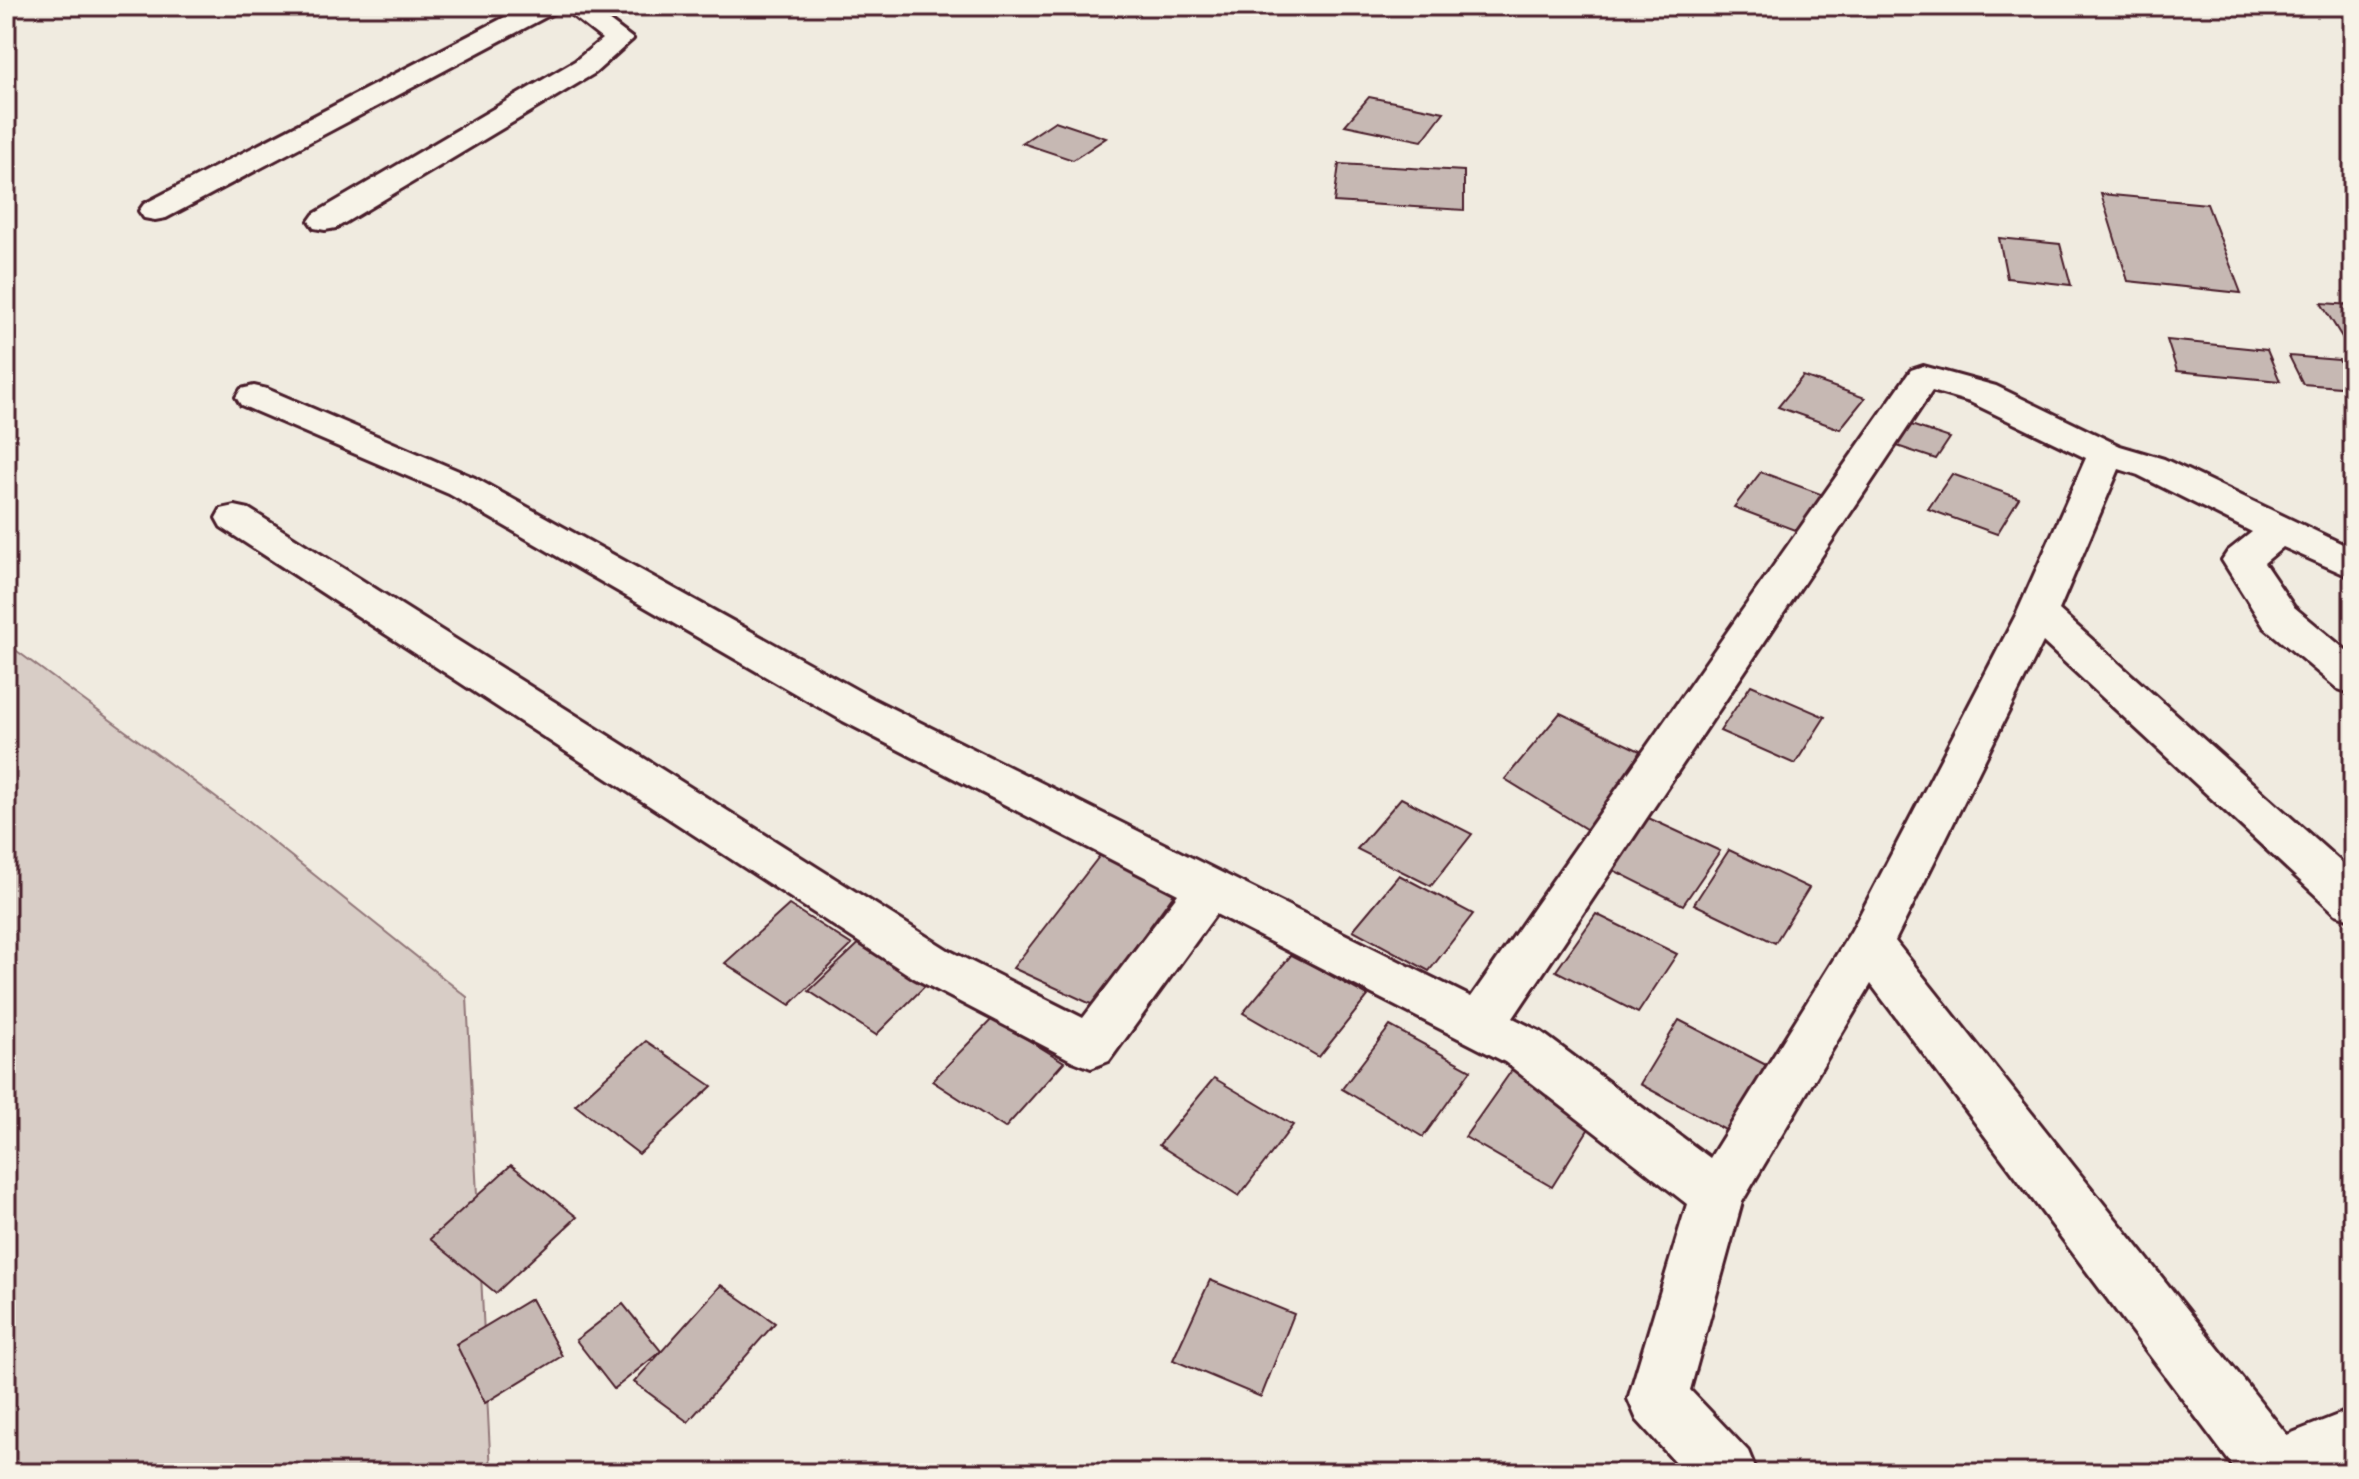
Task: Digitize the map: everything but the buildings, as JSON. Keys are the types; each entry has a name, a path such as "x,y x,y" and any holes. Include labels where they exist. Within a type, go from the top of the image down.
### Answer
{"street":[{"path":"155,211 546,6"},
{"path":"325,221 585,67 619,39 573,6"},
{"path":"1479,1026 1923,377 1983,394 2107,454 2151,467 2353,565"},
{"path":"254,397 462,486 858,710 1523,1047 1717,1195"},
{"path":"1726,1473 1658,1399 1717,1195 1869,944 2037,613 2107,454"},
{"path":"235,518 931,964 1091,1046 1208,889"},
{"path":"2279,530 2242,560 2279,617 2353,679"},
{"path":"2037,613 2353,901"},
{"path":"1869,944 2272,1472 2353,1439"}],"shaded area":[{"path":"6,643 238,814 467,997 491,1473 6,1473"}]}
